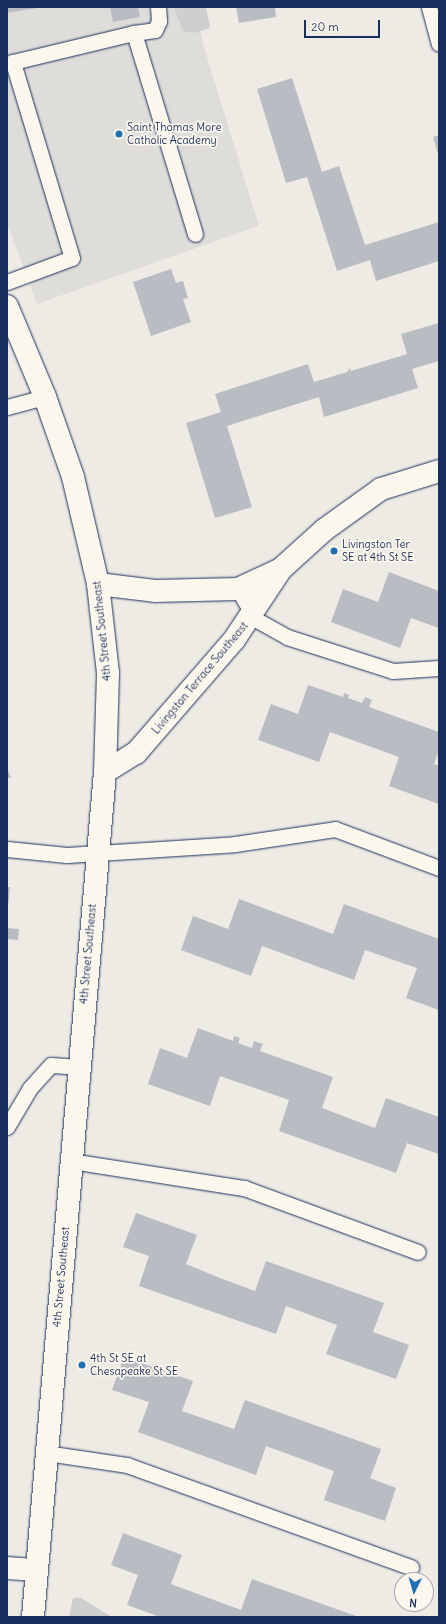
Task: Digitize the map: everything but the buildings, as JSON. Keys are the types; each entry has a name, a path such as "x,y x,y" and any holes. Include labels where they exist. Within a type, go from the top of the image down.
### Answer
{"street":[{"name":"4th Street Southeast","path":"7,306 45,397 73,477 98,584 108,673 104,772 96,850 33,1617"},
{"name":"Livingston Terrace Southeast","path":"98,584 155,591 238,589 281,569 364,499 400,481 439,471"},
{"name":"Livingston Terrace Southeast","path":"104,772 136,752 252,615 281,569"},
{"path":"7,1568 37,1570"}],"lane":[{"path":"7,282 72,258 13,62 134,33 155,30 159,21 158,7"},
{"path":"429,7 439,44"},
{"path":"134,33 195,234"},
{"path":"7,407 45,397"},
{"path":"238,589 252,615 287,637 393,671 439,668"},
{"path":"7,849 67,855 96,850 235,844 335,829 439,868"},
{"path":"7,1127 30,1088 51,1066 78,1067"},
{"path":"71,1161 244,1188 418,1252"},
{"path":"46,1454 127,1465 411,1566"}],"shaded area":[{"name":"Saint Thomas More Catholic Academy","path":"7,7 196,7 203,44 259,226 37,304 7,223"},
{"path":"174,7 206,7 210,28 194,33 183,31"},
{"path":"73,1598 81,1598 112,1617 69,1617"}],"place":[{"name":"Saint Thomas More Catholic Academy","path":"119,134"},
{"name":"Livingston Ter SE at 4th St SE","path":"334,551"},
{"name":"4th St SE at Chesapeake St SE","path":"82,1365"}]}
